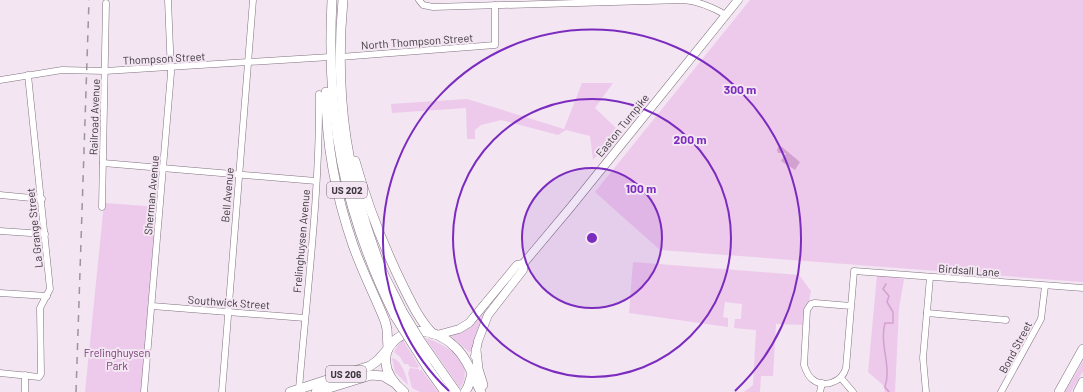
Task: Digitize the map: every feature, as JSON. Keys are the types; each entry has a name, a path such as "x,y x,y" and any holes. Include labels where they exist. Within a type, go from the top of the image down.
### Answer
{"highway":[{"name":"US 202","path":"332,0 330,57 333,113 339,154 359,231 372,268 399,313 424,362 445,392"},
{"name":"US 202","path":"343,0 340,57 343,126 369,235 399,313 456,392"},
{"path":"330,57 327,72 327,115 330,153 340,200 354,246 385,321 388,350"},
{"path":"341,98 348,134 359,174 378,232 411,303 423,323 435,334"},
{"name":"US 206","path":"295,390 370,366 388,350 398,338 407,333 419,332 435,334 448,340 459,350 465,358 481,392"},
{"path":"1058,392 1083,349"},
{"name":"US 206","path":"388,350 387,365 396,387"},
{"path":"476,350 479,375 486,392"},
{"path":"465,392 468,388 472,374"},
{"name":"US 206","path":"316,392 371,375 383,376 404,392"},
{"path":"1078,392 1083,382"}],"main road":[{"name":"Easton Turnpike","path":"435,334 459,329 469,322 517,265 522,264 570,208 738,0"},
{"name":"Easton Turnpike","path":"472,374 482,328 488,315 523,270 522,264"}],"street":[{"name":"Sherman Avenue","path":"144,392 172,68 168,0"},
{"name":"Bell Avenue","path":"222,392 253,0"},
{"path":"419,0 421,4 428,6 495,5 547,2 694,1 704,3 726,15"},
{"name":"Railroad Avenue","path":"102,207 106,3"},
{"name":"North Thompson Street","path":"340,57 495,45 495,5"},
{"name":"Thompson Street","path":"0,80 69,70 105,71 172,68 330,57"},
{"name":"La Grange Street","path":"25,375 40,376 42,361 40,308 50,289 42,199 28,75"},
{"name":"Frelinghuysen Avenue","path":"295,390 305,318 319,134 319,94"},
{"path":"103,163 316,181"},
{"path":"0,195 42,199"},
{"path":"0,231 45,234"},
{"name":"Birdsall Lane","path":"851,306 854,271 1083,288"},
{"path":"926,392 923,358 930,277"},
{"name":"Bond Street","path":"1002,392 1041,319 1045,286"},
{"path":"0,293 47,296"},
{"path":"816,303 851,306 846,368 841,378 833,382 822,383 812,380 807,374 804,366 807,310 811,304 816,303"},
{"name":"Southwick Street","path":"152,306 305,318"},
{"name":"Bond Street","path":"927,313 1006,320"},
{"path":"0,373 25,375 25,392"},
{"path":"841,378 853,392"},
{"path":"820,392 822,383"}],"green space":[{"path":"750,0 1083,0 1083,282 660,250 595,192"},
{"path":"582,83 613,83 595,108 618,130 593,160 590,136 566,130 558,135 501,120 481,125 475,130 475,139 467,139 466,108 392,113 391,104 467,99 564,129"},
{"name":"Frelinghuysen Park","path":"104,203 158,207 143,392 85,392"},
{"path":"633,262 799,275 811,291 805,325 776,324 773,376 761,376 760,392 744,392 753,385 756,330 734,328 735,319 741,319 742,304 725,302 723,317 728,318 728,327 629,313"},
{"path":"877,275 904,279 899,308 895,392 885,392 883,385 868,372"},
{"path":"488,307 489,308 479,330 472,351 469,352 450,335 467,329"},
{"path":"425,338 450,350 462,363 465,370 464,379 460,388"},
{"path":"403,340 419,366 418,368 410,367 408,364 404,364 400,357 394,352"},
{"path":"392,358 401,365 408,385 395,372"},
{"path":"1083,361 1083,371 1071,392 1065,392"},
{"path":"410,368 419,369 419,371 421,369 438,392 420,392 412,388 408,373"}],"shaded area":[{"path":"778,147 782,147 800,162 795,170 781,161 786,153 778,153"}],"waterway":[{"path":"886,284 883,289 889,296 887,302 893,312 893,323 885,323 883,339 887,371 885,387 889,392"}],"railway":[{"path":"76,392 89,0"}]}
